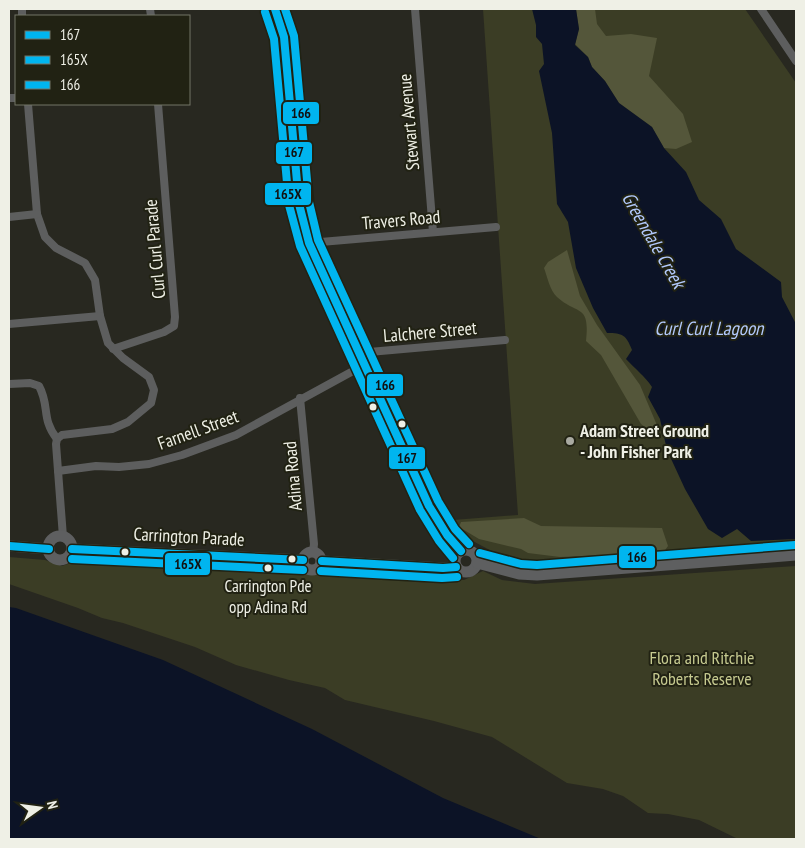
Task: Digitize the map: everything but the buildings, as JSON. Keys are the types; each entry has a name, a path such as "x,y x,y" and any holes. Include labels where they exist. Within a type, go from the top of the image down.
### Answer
{"main road":[{"path":"275,9 284,37 299,204 309,243 429,506 447,535 461,551"},
{"path":"56,537 63,537 69,540 72,549 69,556 62,560 54,558 49,549 52,540 56,537"},
{"path":"9,546 49,549"},
{"name":"Carrington Parade","path":"72,549 303,560"},
{"path":"468,549 474,552 477,563 474,570 466,572 456,567 454,560 461,551 468,549"},
{"path":"313,552 318,554 322,561 317,569 310,570 305,566 303,560 307,553 313,552"},
{"path":"477,563 519,574 536,575 796,555"},
{"path":"322,561 443,568 456,567"}],"street":[{"name":"Stewart Avenue","path":"415,9 433,232"},
{"path":"761,9 796,61"},
{"path":"28,105 37,214 44,237 56,248 85,263 95,280 100,316 108,342 123,358 150,377 154,390 151,403 128,422 112,429 62,435 58,439 56,444 63,537"},
{"name":"Curl Curl Parade","path":"113,349 164,332 174,326 175,317 158,105"},
{"path":"9,217 37,214"},
{"name":"Travers Road","path":"309,243 496,227"},
{"path":"9,324 100,316"},
{"name":"Lalchere Street","path":"358,353 505,340"},
{"name":"Farnell Street","path":"58,470 149,464 182,455 236,435 300,398 364,365"},
{"path":"9,384 30,383 40,386 44,394 47,424 58,439"},
{"name":"Adina Road","path":"300,398 313,534 313,552"}],"green space":[{"path":"483,9 745,9 796,83 796,543 568,561 522,561 501,556 469,539 453,520 518,515"},
{"path":"576,9 595,9 597,24 606,36 631,34 657,38 649,76 683,114 692,142 676,149 664,148 652,127 619,103 605,81 592,67 588,57 575,44 579,29"},
{"path":"567,250 580,296 597,325 640,385 659,430 654,434 641,424 601,355 586,341 587,329 584,315 564,303 557,297 551,287 544,268 548,262"},
{"path":"524,518 541,526 662,528 668,546 663,553 560,557 528,553 521,549 479,539 459,527 461,522"},
{"name":"Flora and Ritchie Roberts Reserve","path":"9,557 45,560 62,566 82,559 286,570 318,575 342,573 464,580 483,571 502,580 535,584 796,566 796,839 738,839 699,820 668,814 648,813 623,796 603,789 567,783 492,737 345,700 325,688 236,665 195,647 102,618 9,584"}],"water":[{"name":"Curl Curl Lagoon","path":"532,9 576,9 579,29 575,45 588,57 592,67 605,81 619,103 652,127 664,148 686,172 699,200 721,219 736,249 781,282 782,297 796,324 796,539 751,541 737,529 722,538 708,529 685,489 667,450 660,419 648,397 652,387 626,359 632,350 626,338 620,334 607,333 593,308 576,268 568,222 557,204 552,133 539,71 544,64 542,44 536,37 536,25"},
{"path":"9,607 163,660 312,729 443,798 541,839 9,839"}],"transit line":[{"name":"167","path":"275,9 284,37 299,204 309,243 429,506 447,535 461,551"},
{"name":"166","path":"285,9 294,36 309,202 318,240 438,501 455,529 469,544"},
{"name":"165X","path":"265,12 274,39 289,205 300,246 420,510 439,541 453,558"},
{"name":"166","path":"480,553 521,564 537,565 795,545"},
{"name":"167","path":"9,546 49,549"},
{"name":"167","path":"72,549 303,560"},
{"name":"165X","path":"72,559 303,570"},
{"name":"167","path":"322,561 443,568 456,567"},
{"name":"165X","path":"321,571 442,578 457,577"}],"place":[{"name":"Adam Street Ground - John Fisher Park","path":"570,441"},
{"name":"Carrington Pde opp Adina Rd","path":"268,568"}],"water label":[{"name":"Greendale Creek","path":"654,240"}]}
